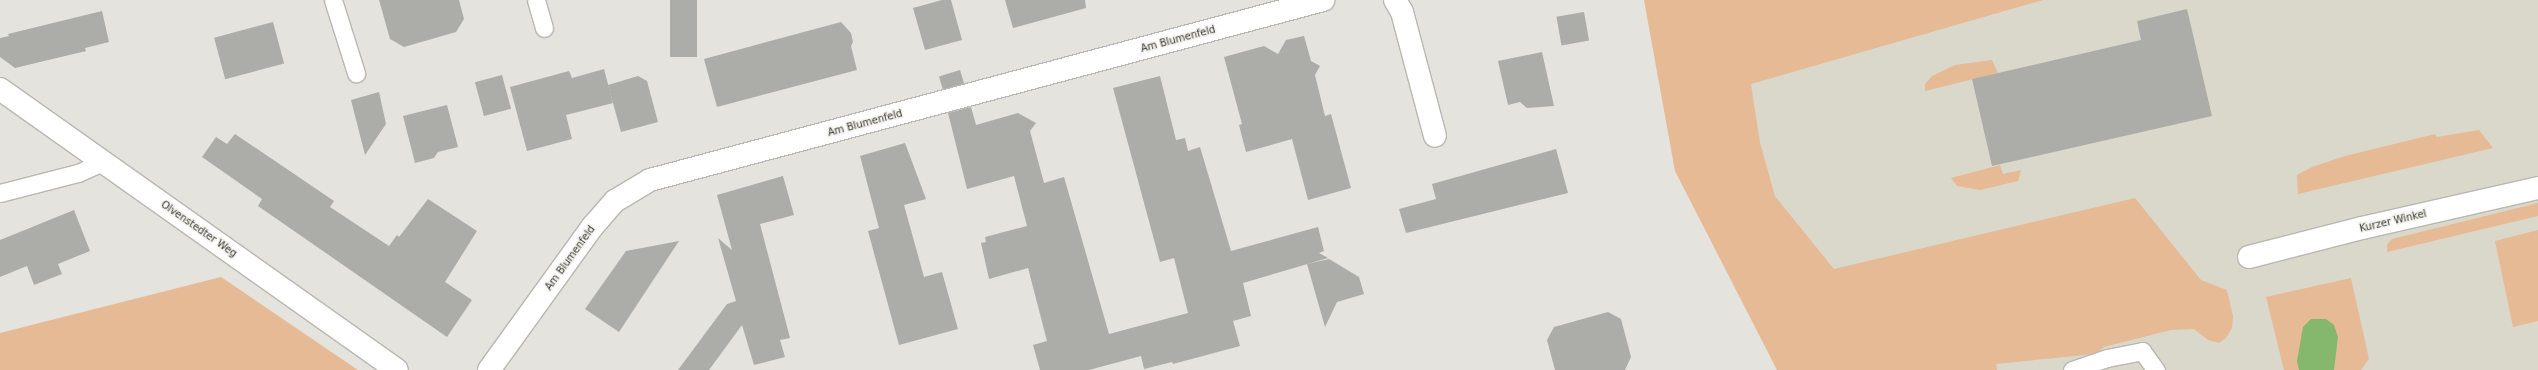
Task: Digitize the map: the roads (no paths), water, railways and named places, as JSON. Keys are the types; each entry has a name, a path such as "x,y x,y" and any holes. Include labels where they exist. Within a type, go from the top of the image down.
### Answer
{"street":[{"name":"Am Blumenfeld","path":"489,370 592,226 616,201 650,180 1323,0"},
{"path":"1395,0 1402,12 1435,136"},
{"name":"Olvenstedter Weg","path":"0,89 397,370"},
{"name":"Kurzer Winkel","path":"2249,257 2362,228 2538,188"}],"lane":[{"path":"333,0 356,74"},
{"path":"536,0 544,28"},
{"path":"0,193 78,173 103,162"},
{"path":"2072,370 2107,358 2142,351 2156,370"}]}
